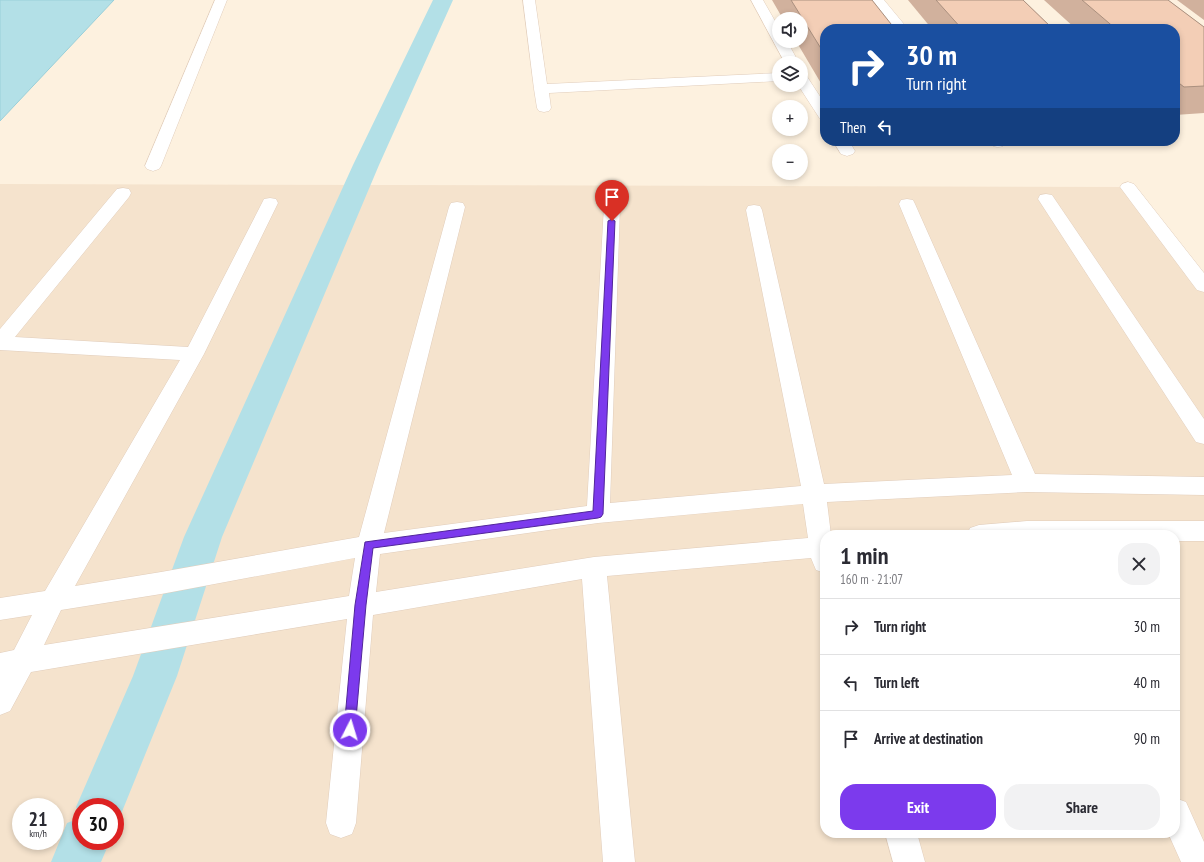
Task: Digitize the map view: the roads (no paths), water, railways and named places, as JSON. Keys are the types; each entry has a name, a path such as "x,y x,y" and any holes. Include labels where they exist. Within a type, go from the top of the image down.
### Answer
{"street":[{"path":"153,166 221,0"},
{"path":"529,0 544,108"},
{"path":"757,0 772,27"},
{"path":"878,0 898,24"},
{"path":"541,89 772,77"},
{"path":"808,89 820,108"},
{"path":"1128,187 1204,286"},
{"path":"0,343 123,193"},
{"path":"1046,199 1204,436"},
{"path":"0,702 11,663 52,602 194,354 270,203"},
{"path":"907,204 1027,484"},
{"path":"598,514 612,206"},
{"path":"341,823 361,605 369,545 457,207"},
{"path":"754,210 814,494 820,530"},
{"path":"0,343 194,354"},
{"path":"0,609 52,602 369,545 598,514 814,494 1027,484 1204,486"},
{"path":"1180,531 1204,531"},
{"path":"11,663 594,567 820,553"},
{"path":"594,567 619,862"},
{"path":"1180,824 1197,862"},
{"path":"902,838 909,862"}],"water":[{"path":"0,0 114,0 0,121"}],"waterway":[{"path":"104,798 155,676 203,537 366,165 443,0"},
{"path":"76,862 81,850"}]}
